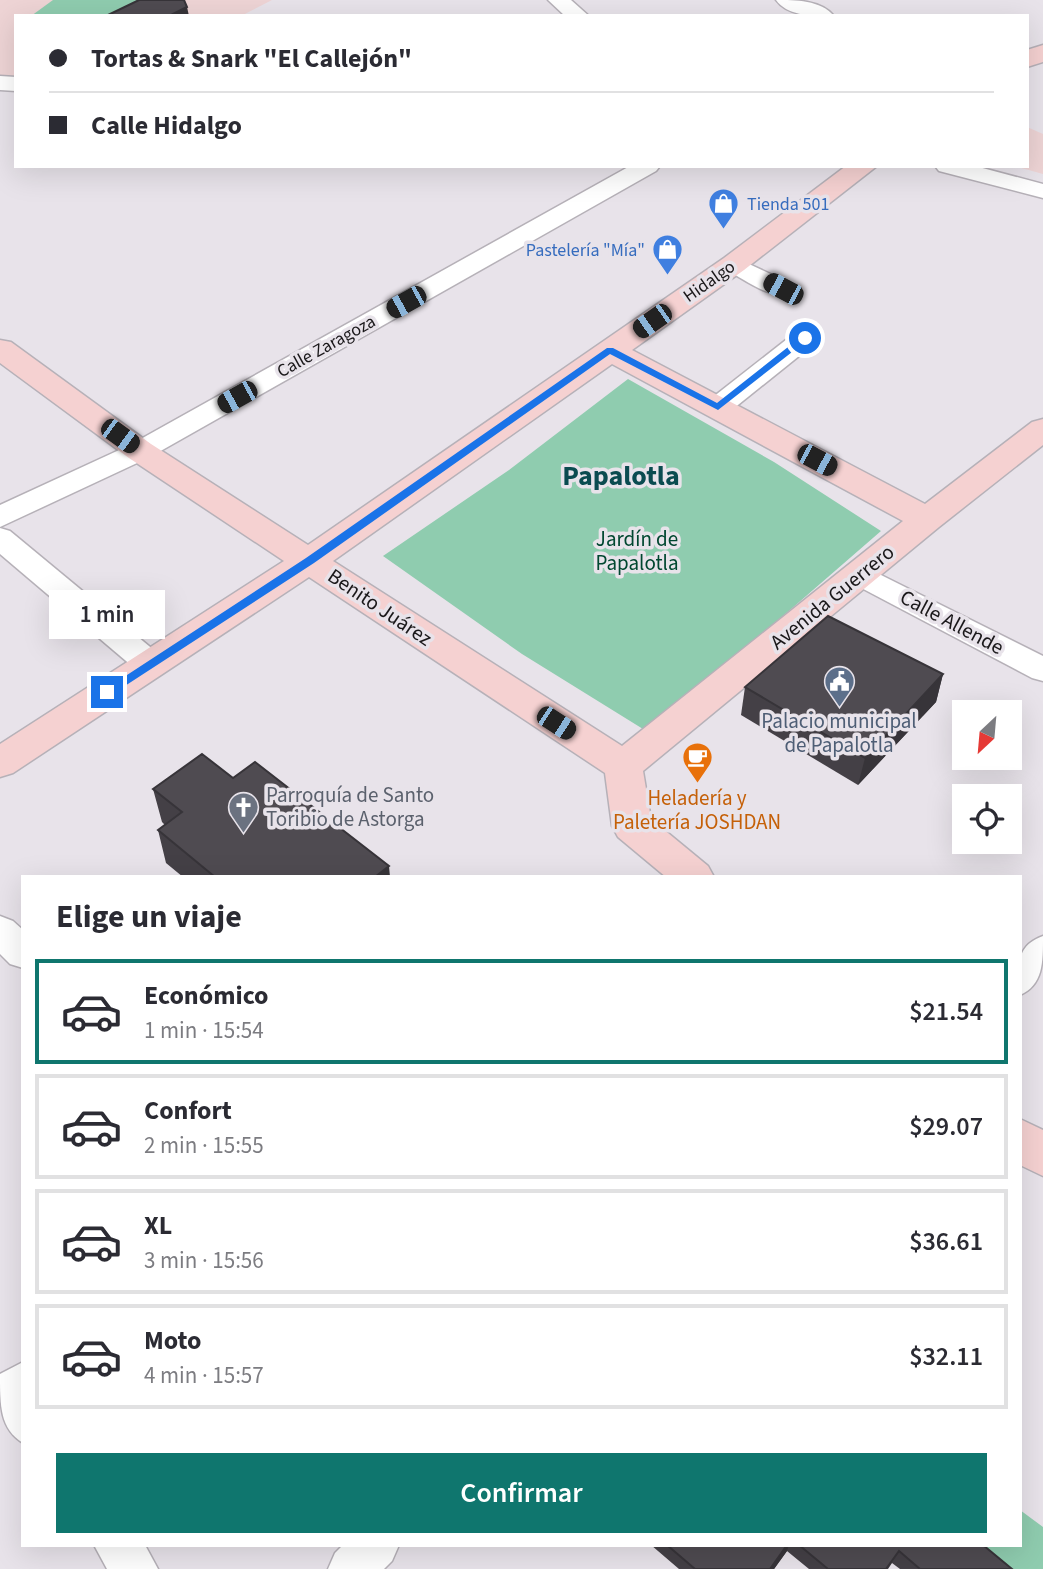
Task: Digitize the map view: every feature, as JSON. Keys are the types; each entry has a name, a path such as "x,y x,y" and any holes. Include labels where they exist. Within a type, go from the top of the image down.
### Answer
{"main road":[{"name":"Hidalgo","path":"0,763 310,560 734,264 861,168"},
{"name":"Benito Juárez","path":"0,349 140,451 623,766"},
{"path":"610,350 927,519"},
{"name":"Avenida Guerrero","path":"623,766 927,519 1043,429"},
{"path":"623,766 632,826 692,875"},
{"path":"1022,1140 1043,1156"}],"street":[{"path":"558,0 576,14"},
{"path":"786,0 819,14"},
{"name":"Calle Zaragoza","path":"0,517 140,451 644,168"},
{"path":"955,168 1043,191"},
{"path":"734,264 783,289"},
{"path":"718,407 805,338"},
{"path":"0,538 150,664"},
{"name":"Calle Allende","path":"861,575 1043,670"},
{"path":"0,931 21,951"},
{"path":"1022,977 1043,951"},
{"path":"118,1547 135,1569"},
{"path":"351,1569 374,1547"}],"shaded area":[{"path":"0,0 272,0 245,14 14,14 14,77 0,76"},
{"path":"1029,128 1043,134 1043,174 1021,168 1029,168"}],"green space":[{"path":"53,0 141,0 123,14 34,14"},
{"name":"Jardín de Papalotla","path":"628,379 774,462 881,531 775,623 643,729 522,654 383,556 509,470"},
{"path":"1022,1511 1043,1527 1043,1569 1009,1569 982,1547 1022,1547"}],"building":[{"path":"139,0 184,0 187,7 173,14 110,14"},
{"name":"Palacio municipal de Papalotla","path":"828,616 943,674 865,758 745,687"},
{"path":"202,754 233,778 255,762 389,866 378,875 213,875 158,830 182,812 153,789"},
{"path":"669,1547 786,1547 770,1569 695,1569"},
{"path":"801,1547 985,1547 1012,1569 920,1569 899,1551 886,1569 828,1569"}],"place":[{"name":"Tienda 501","path":"724,231"},
{"name":"Pastelería \"Mía\"","path":"668,277"},
{"name":"Palacio municipal de Papalotla","path":"839,708"},
{"name":"Heladería y Paletería JOSHDAN","path":"697,785"},
{"name":"Parroquía de Santo Toribio de Astorga","path":"243,834"}],"district":[{"name":"Papalotla","path":"621,475"}],"route":[{"path":"107,692 310,560 610,350 718,407 805,338"}]}
